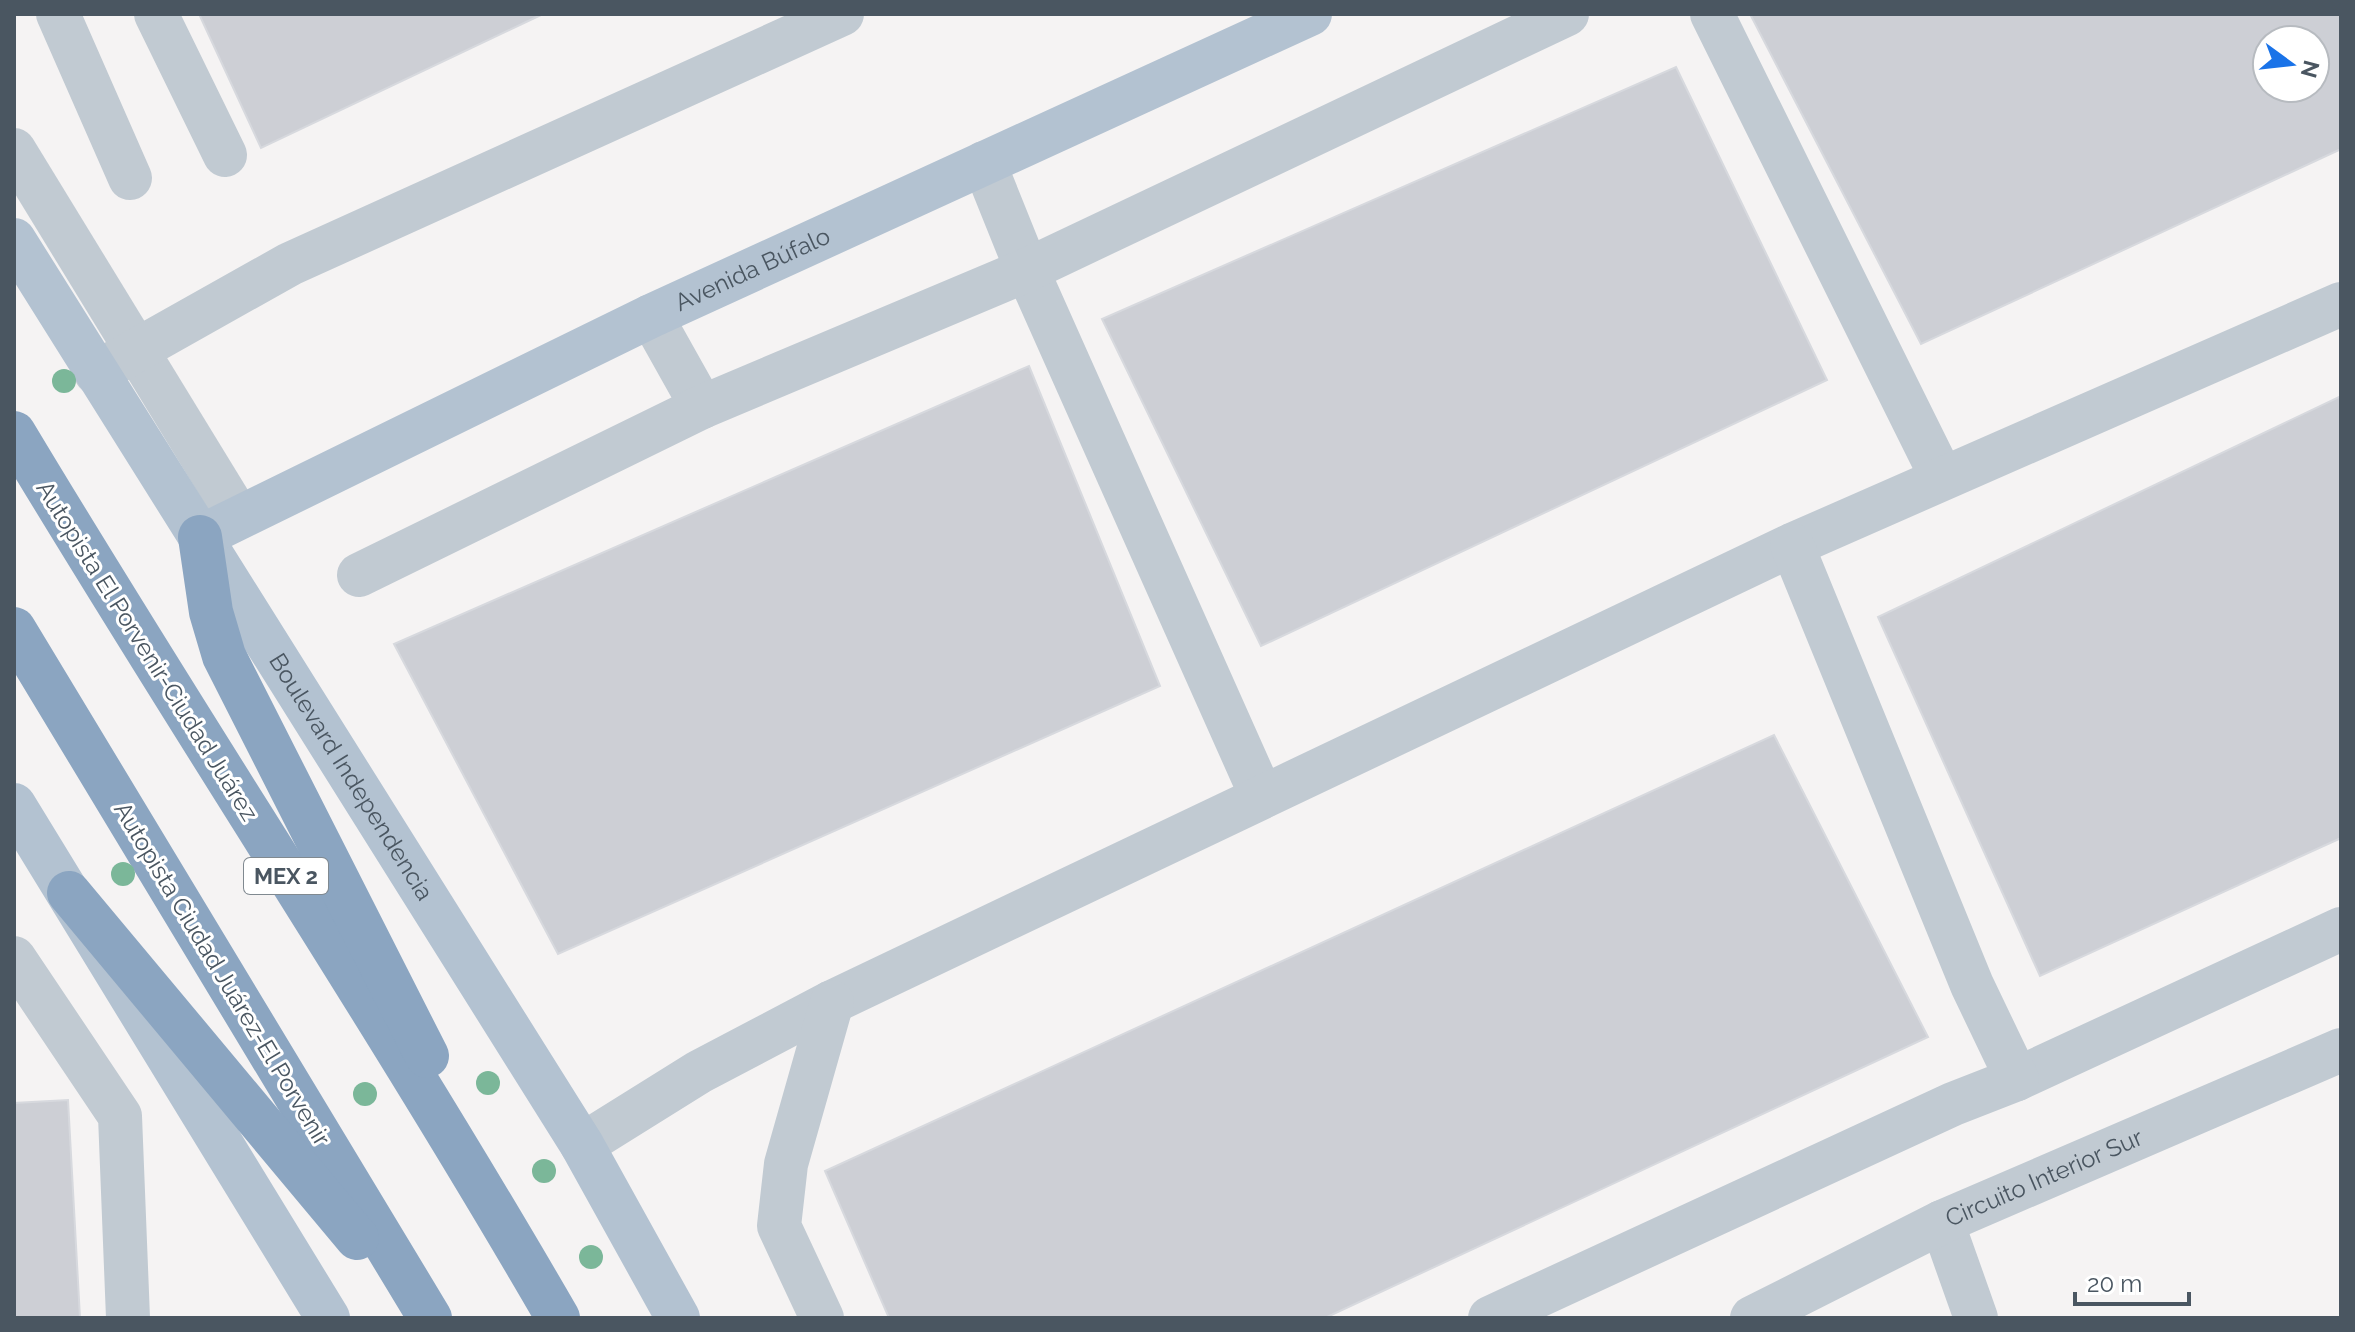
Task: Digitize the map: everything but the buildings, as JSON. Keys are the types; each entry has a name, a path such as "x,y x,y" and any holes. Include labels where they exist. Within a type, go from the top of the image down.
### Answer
{"highway":[{"name":"Autopista El Porvenir-Ciudad Juárez","path":"14,433 144,650 493,1205 558,1318"},
{"path":"200,537 211,612 224,656 411,1020 493,1205"},
{"name":"Autopista Ciudad Juárez-El Porvenir","path":"14,629 430,1318"},
{"path":"69,893 423,1318"}],"main road":[{"name":"Avenida Búfalo","path":"200,537 651,316 1310,14"},
{"name":"Boulevard Independencia","path":"14,240 582,1145 678,1318"},
{"path":"14,805 328,1318"}],"street":[{"path":"58,14 130,178"},
{"path":"156,14 225,155"},
{"path":"96,373 290,264 842,14"},
{"path":"359,575 702,407 1027,270 1567,14"},
{"path":"1712,14 1941,476"},
{"path":"14,150 238,516"},
{"path":"984,163 1027,270 1262,797"},
{"path":"582,1145 699,1072 832,1002 1941,476 2341,304"},
{"path":"651,316 702,407"},
{"path":"1792,545 1972,985 2017,1079"},
{"path":"1490,1318 1536,1308 1953,1104 2017,1079 2341,929"},
{"path":"14,958 120,1116 128,1318"},
{"path":"822,1318 779,1226 786,1164 832,1002"},
{"name":"Circuito Interior Sur","path":"1752,1318 1942,1222 2341,1050"},
{"path":"1942,1222 1976,1318"}]}
